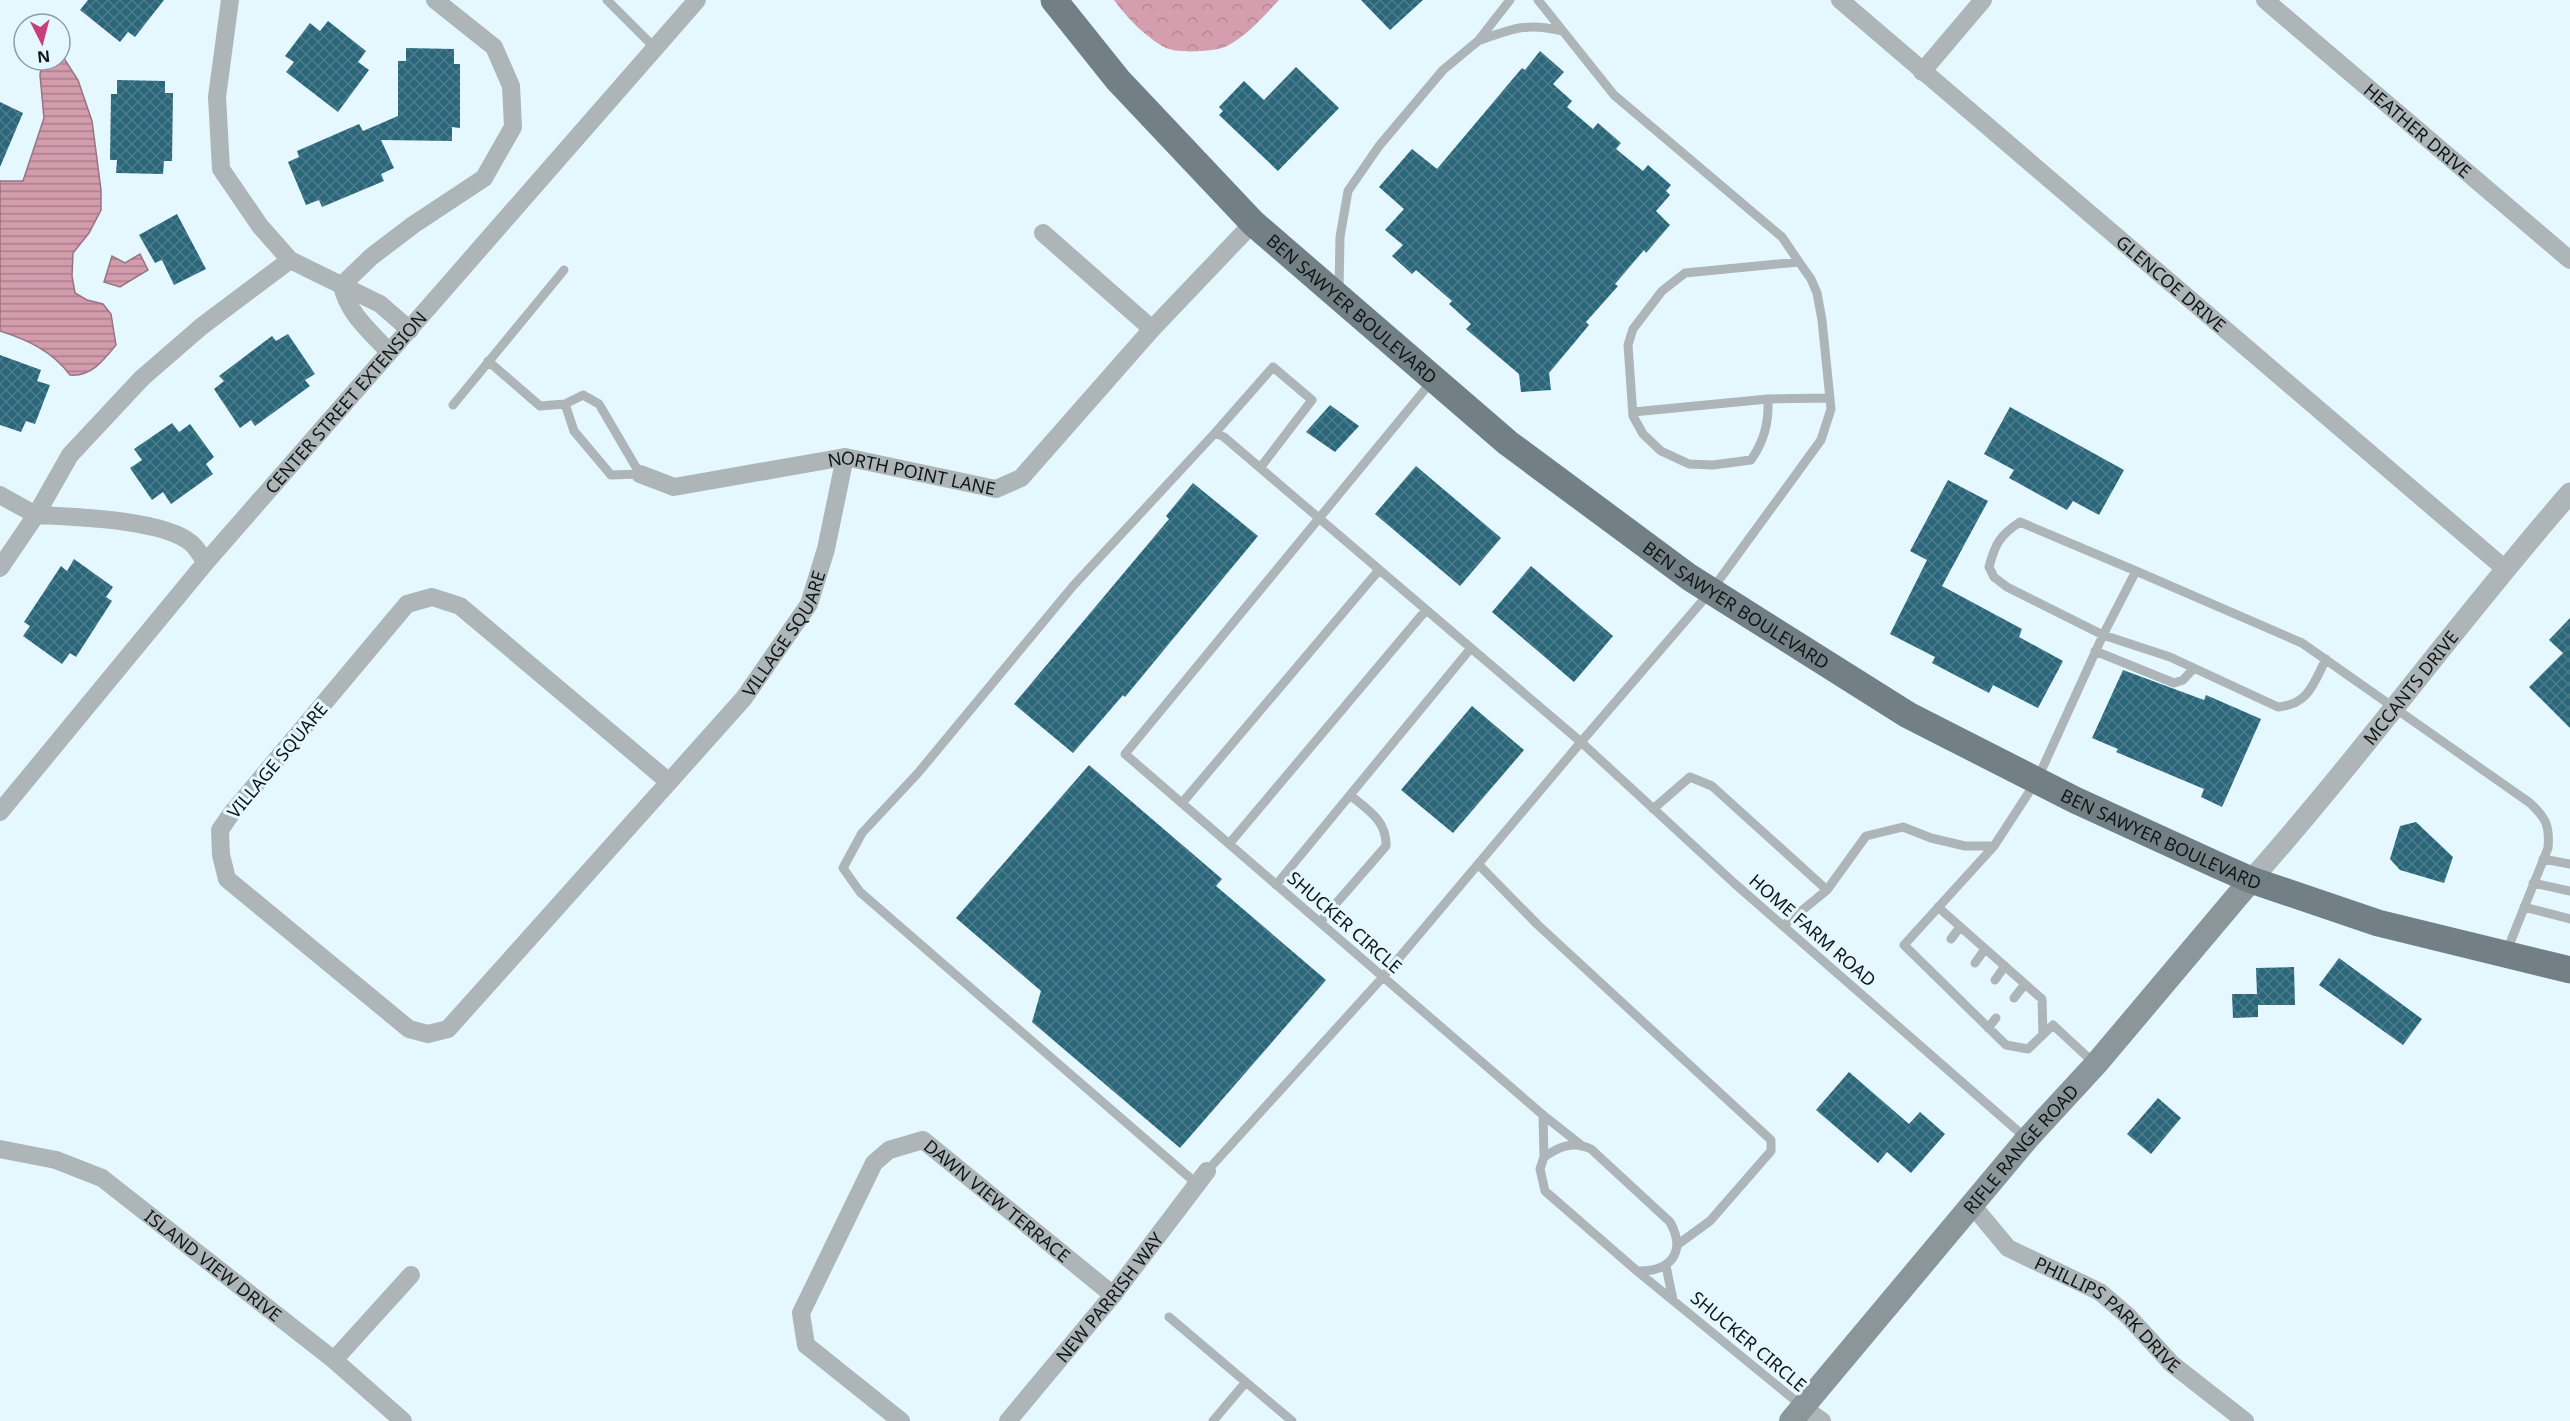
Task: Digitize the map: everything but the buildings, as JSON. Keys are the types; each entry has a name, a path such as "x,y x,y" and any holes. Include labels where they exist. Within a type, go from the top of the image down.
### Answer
{"main road":[{"name":"BEN SAWYER BOULEVARD","path":"1054,0 1118,80 1253,223 1508,443 1711,591 1908,715 2082,803 2251,880 2378,922 2570,970"},
{"name":"RIFLE RANGE ROAD","path":"1806,1417 2027,1138 2096,1064 2251,880"}],"street":[{"path":"230,0 217,97 221,169 260,226 290,260 380,304 410,330"},
{"path":"342,285 378,251 484,177 513,127 511,86 494,47 435,0"},
{"name":"CENTER STREET EXTENSION","path":"0,812 206,562 697,0"},
{"name":"GLENCOE DRIVE","path":"1840,0 2504,568"},
{"path":"1922,72 1983,0"},
{"name":"HEATHER DRIVE","path":"2265,0 2570,260"},
{"name":"NORTH POINT LANE","path":"640,474 675,487 845,457 996,489 1021,478 1152,329 1253,223"},
{"path":"1043,233 1152,329"},
{"path":"0,568 36,515 70,455 142,378 202,326 290,260"},
{"path":"342,285 345,300 354,314 389,352"},
{"name":"VILLAGE SQUARE","path":"669,782 459,606 432,597 407,604 231,814 220,830 221,855 227,879 409,1029 428,1034 448,1029 669,782 744,698 809,604 826,549 845,457"},
{"name":"MCCANTS DRIVE","path":"2251,880 2396,708 2504,568 2570,493"},
{"path":"0,495 36,515 100,518 162,530 190,543 206,562"},
{"name":"DAWN VIEW TERRACE","path":"901,1421 806,1345 801,1313 874,1163 889,1150 923,1140 1113,1295"},
{"name":"ISLAND VIEW DRIVE","path":"0,1149 56,1160 102,1178 334,1360 404,1421"},
{"name":"NEW PARRISH WAY","path":"1008,1421 1113,1295 1202,1178"},
{"name":"PHILLIPS PARK DRIVE","path":"1973,1206 2008,1248 2100,1292 2128,1316 2172,1364 2245,1421"},
{"path":"334,1360 411,1275"}],"lane":[{"path":"607,0 655,48"},
{"path":"1339,297 1340,237 1348,191 1379,146 1443,70 1478,41 1510,0"},
{"path":"1260,468 1312,400 1273,367 1073,586 918,773 862,833 843,868 860,892 1202,1178 1383,977 1711,591 1821,440 1831,409 1817,293 1782,237 1614,95 1538,0"},
{"path":"1478,41 1513,28 1539,26 1562,31"},
{"path":"1768,399 1769,416 1762,444 1751,460 1713,465 1689,464 1661,451 1643,434 1633,412 1628,345 1633,329 1662,291 1685,273 1799,262"},
{"path":"453,405 564,270"},
{"path":"488,361 540,405 565,404 583,395 599,404 640,474 611,475 574,431 565,404"},
{"path":"1319,518 1433,379"},
{"path":"1633,412 1768,399 1830,398"},
{"name":"HOME FARM ROAD","path":"1215,433 1224,436 1581,742 1783,926 2027,1138"},
{"name":"SHUCKER CIRCLE","path":"1319,518 1125,754 1543,1115 1581,1145 1591,1149 1670,1222 1676,1233 1677,1245"},
{"path":"2326,659 2308,693 2294,705 2278,707 2170,657 2103,635 2007,587 1994,576 1989,567 1995,545 2009,529 2020,522 2302,643 2326,659 2396,708 2530,803 2540,812 2550,830 2548,848 2505,954"},
{"path":"1182,803 1379,570"},
{"path":"2096,1064 2053,1025 2028,1049 2006,1045 1970,1010 1955,988 1926,967 1904,945 1994,846 2037,780 2095,651 2136,571"},
{"path":"1229,844 1426,610"},
{"path":"1276,885 1471,648"},
{"path":"2095,651 2174,683 2183,680 2194,668"},
{"path":"1653,809 1690,777 1712,786 1827,890"},
{"path":"1320,922 1386,846 1387,838 1382,824 1350,795"},
{"path":"1783,926 1827,890 1866,836 1903,827 1931,838 1965,846 1994,846"},
{"path":"2544,859 2570,864"},
{"path":"1478,864 1538,925 1771,1140 1771,1151 1710,1221 1677,1245 1672,1259 1666,1266 1657,1270 1637,1271"},
{"path":"2533,883 2570,891"},
{"path":"1938,907 2042,999 2043,1035"},
{"path":"2524,907 2570,919"},
{"path":"1951,939 1960,927"},
{"path":"1976,963 1985,949"},
{"path":"1926,967 1933,959"},
{"path":"1995,980 2005,966"},
{"path":"2014,998 2025,984"},
{"path":"1970,1010 1978,1001"},
{"path":"1988,1028 1996,1018"},
{"name":"SHUCKER CIRCLE","path":"1543,1115 1544,1157 1540,1169 1545,1191 1806,1417"},
{"path":"1544,1157 1569,1144 1581,1145"},
{"name":"SHUCKER CIRCLE","path":"1666,1266 1673,1300"},
{"path":"1169,1317 1292,1421"},
{"path":"1213,1421 1246,1382"}],"green space":[{"path":"1114,0 1279,0 1242,37 1227,46 1214,50 1177,51 1164,47 1150,38"}],"shaded area":[{"path":"72,71 78,80 92,121 101,190 101,210 89,233 73,253 72,276 75,293 87,300 103,304 111,314 116,345 91,370 78,375 70,375 55,359 39,347 0,331 0,181 23,181 44,118 40,72"},
{"path":"140,254 148,270 120,287 104,282 112,256 125,263"}]}
